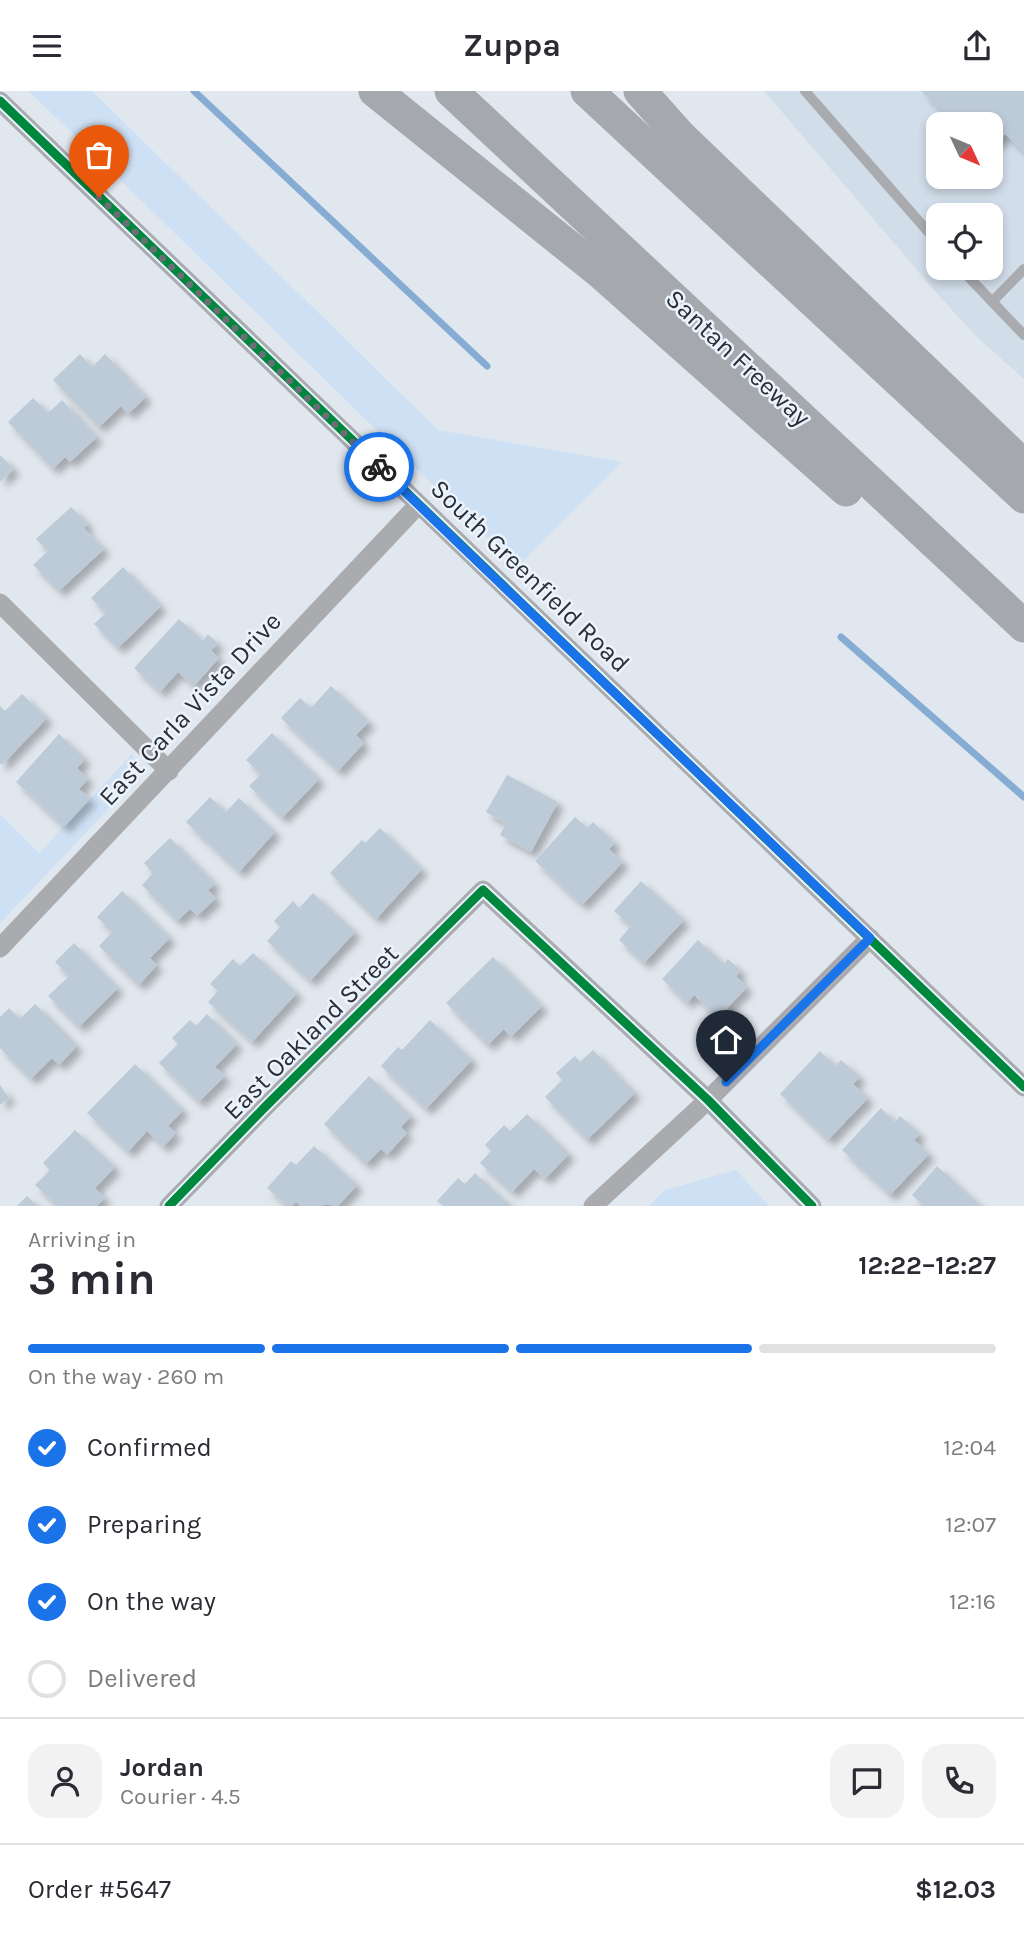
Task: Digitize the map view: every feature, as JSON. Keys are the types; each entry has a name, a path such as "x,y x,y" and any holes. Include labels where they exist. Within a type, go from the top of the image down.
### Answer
{"highway":[{"path":"375,91 600,272 854,497 941,548"},
{"name":"Santan Freeway","path":"451,91 1024,626"},
{"path":"587,91 1024,497"},
{"path":"640,91 680,136 1024,466"}],"street":[{"name":"South Greenfield Road","path":"0,101 1024,1087"},
{"name":"East Carla Vista Drive","path":"0,948 418,505"},
{"path":"0,603 169,771"},
{"name":"East Oakland Street","path":"169,1206 483,890 708,1100"},
{"path":"593,1206 708,1100 870,938"},
{"path":"708,1100 812,1206"}],"lane":[{"path":"805,91 926,229"},
{"path":"992,302 1024,269"},
{"path":"971,280 1024,335"}],"shaded area":[{"path":"29,91 92,91 438,430 622,462 517,567"},
{"path":"764,91 1024,91 1024,379 978,338 941,298"},
{"path":"133,753 134,782 0,923 0,814 39,853"},
{"path":"736,1170 769,1206 649,1206 665,1190"}],"building":[{"path":"921,91 1024,91 1024,152 1005,134 1003,136 1003,112 943,112"},
{"path":"80,354 92,367 105,354 146,397 128,414 121,406 99,427 53,380"},
{"path":"33,398 48,413 62,400 97,437 70,462 65,457 53,469 8,422"},
{"path":"0,455 14,469 0,482"},
{"path":"71,507 88,524 84,528 104,549 59,591 33,565 48,551 36,539"},
{"path":"123,567 161,606 118,648 94,624 106,613 91,598"},
{"path":"179,619 203,641 208,634 218,644 211,650 219,658 194,686 178,672 160,692 134,668"},
{"path":"331,686 369,722 356,735 364,743 338,771 281,718 300,698 311,708"},
{"path":"22,694 47,718 2,765 0,706 5,711"},
{"path":"272,733 319,779 282,818 249,786 261,774 246,760"},
{"path":"59,734 85,759 77,768 88,779 79,789 90,799 64,827 16,782"},
{"path":"507,775 558,802 531,852 500,835 506,824 486,812"},
{"path":"210,797 226,812 239,798 275,832 239,872 186,822"},
{"path":"575,817 587,828 593,822 615,843 609,849 623,862 582,905 535,861"},
{"path":"380,828 422,869 376,919 330,873 362,840 365,843"},
{"path":"170,838 215,884 208,890 216,898 197,916 190,909 177,921 142,885 153,873 144,863"},
{"path":"641,881 684,920 644,963 619,940 631,926 614,911"},
{"path":"122,891 170,938 150,958 157,965 139,985 99,946 112,932 97,917"},
{"path":"313,893 355,932 310,981 267,941 280,927 274,921 293,901 299,908"},
{"path":"698,940 724,964 728,959 741,971 736,976 747,987 718,1018 694,995 687,1003 662,979"},
{"path":"74,943 118,988 79,1027 48,996 69,976 55,962"},
{"path":"253,953 297,993 252,1042 208,1002 218,991 210,984 233,959 240,966"},
{"path":"493,957 542,1006 511,1037 504,1029 488,1045 446,1003"},
{"path":"35,1004 77,1046 59,1065 52,1058 31,1079 0,1048 0,1017 9,1008 20,1019"},
{"path":"207,1014 237,1044 215,1067 225,1076 199,1102 159,1063 178,1044 172,1038 190,1020 196,1026"},
{"path":"430,1020 472,1060 426,1109 381,1066 398,1047 402,1050"},
{"path":"593,1050 635,1093 587,1140 545,1097 562,1080 556,1073 575,1056 580,1062"},
{"path":"820,1051 835,1066 841,1060 860,1077 853,1084 868,1098 828,1140 780,1094"},
{"path":"135,1064 183,1110 168,1126 176,1133 163,1147 147,1131 128,1152 87,1113"},
{"path":"369,1076 411,1116 401,1127 407,1133 387,1155 381,1149 366,1164 324,1124"},
{"path":"0,1085 9,1098 0,1105"},
{"path":"881,1108 895,1122 900,1116 920,1134 914,1140 929,1154 890,1195 842,1150"},
{"path":"527,1114 569,1154 545,1179 534,1169 512,1192 480,1163 491,1151 485,1145 504,1125 510,1131"},
{"path":"75,1130 115,1167 95,1188 105,1198 97,1206 57,1206 35,1185 50,1170 43,1163"},
{"path":"314,1146 357,1185 338,1206 301,1206 296,1202 287,1206 267,1188 291,1161 296,1165"},
{"path":"937,1166 981,1206 924,1206 912,1195"},
{"path":"475,1173 511,1206 443,1206 437,1201 458,1178 465,1184"},
{"path":"27,1196 37,1206 17,1206"}],"waterway":[{"path":"194,91 487,366"},
{"path":"841,637 1024,797"}],"cycle path":[{"path":"0,101 1024,1087"},
{"path":"169,1206 483,890 708,1100 812,1206"}],"way so far":[{"path":"99,197 379,467"}],"route":[{"path":"379,467 870,938 726,1082"}]}
